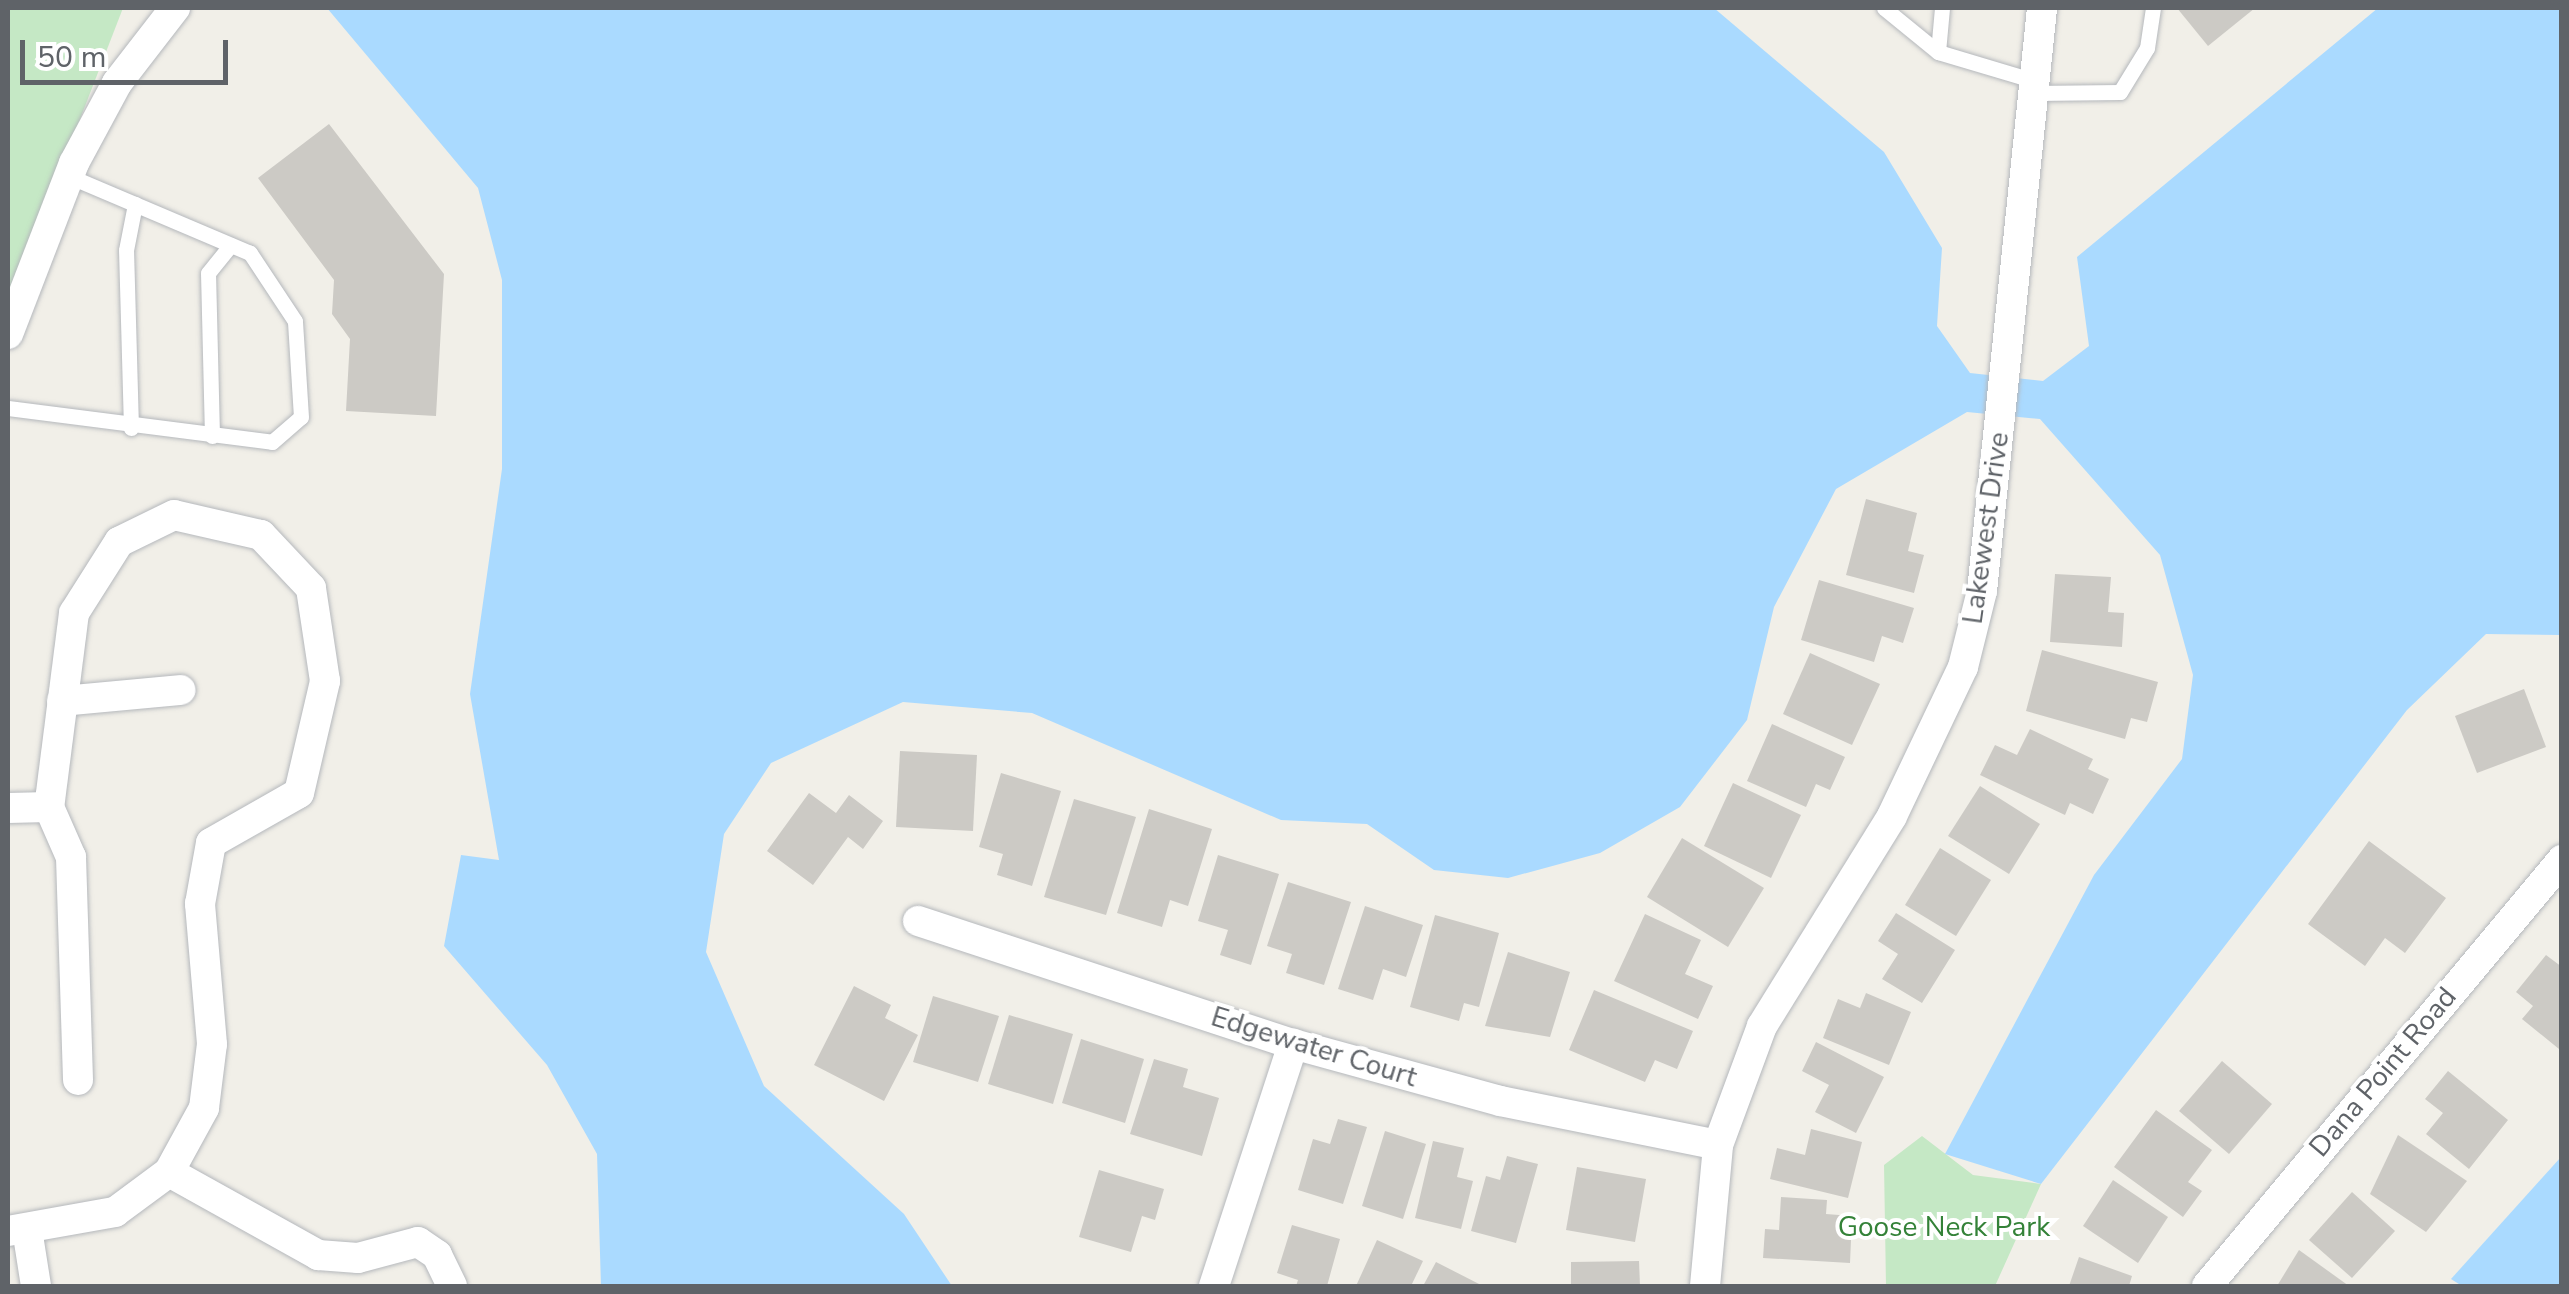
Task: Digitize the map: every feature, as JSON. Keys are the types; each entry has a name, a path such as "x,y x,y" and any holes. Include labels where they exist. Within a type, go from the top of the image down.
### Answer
{"street":[{"path":"8,334 69,176 117,83 175,8"},
{"name":"Lakewest Drive","path":"1706,1286 1718,1146 1762,1026 1935,740 1982,591 2042,8"},
{"path":"36,1286 17,1230 116,1212 170,1172 204,1108 212,1044 200,904 211,843 299,793 325,681 310,588 261,535 174,515 119,542 74,613 49,807 71,857 78,1080"},
{"path":"62,701 180,690"},
{"path":"8,808 49,807"},
{"name":"Dana Point Road","path":"2207,1286 2562,860"},
{"name":"Edgewater Court","path":"918,921 1294,1044 1500,1101 1718,1146"},
{"path":"1214,1286 1294,1044"},
{"path":"170,1172 318,1255 358,1258 418,1242 436,1254 452,1286"}],"lane":[{"path":"1884,8 1938,52 2035,87 2120,92 2147,48 2153,8"},
{"path":"1938,52 1942,8"},
{"path":"8,408 130,428 272,442 301,418 295,322 270,274 232,245 69,176"},
{"path":"130,428 126,250 135,204"},
{"path":"212,436 208,273 232,245"}],"green space":[{"path":"8,8 123,8 8,305"},
{"name":"Goose Neck Park","path":"1922,1136 1973,1175 2041,1184 1995,1286 1886,1286 1884,1165"}],"water":[{"path":"327,8 1714,8 1884,152 1942,248 1937,326 1970,373 2043,381 2089,346 2077,257 2378,8 2561,8 2561,635 2486,634 2407,710 2041,1184 1945,1154 2094,875 2182,759 2193,675 2160,555 2040,419 1967,412 1836,489 1774,607 1747,720 1680,807 1600,853 1508,878 1434,870 1367,824 1281,820 1032,713 903,702 771,763 724,834 706,952 764,1086 904,1214 952,1286 601,1286 597,1154 547,1065 444,946 461,855 499,860 470,694 502,469 502,280 478,188"},
{"path":"2561,1157 2561,1286 2462,1286 2451,1279"}],"building":[{"path":"2177,8 2255,8 2208,46"},
{"path":"329,124 444,274 436,416 346,411 350,339 332,314 334,280 258,178"},
{"path":"1866,499 1917,513 1908,551 1924,555 1914,593 1846,575"},
{"path":"2055,574 2111,577 2108,612 2124,613 2122,647 2050,642"},
{"path":"1819,580 1914,608 1903,643 1882,636 1874,662 1801,640"},
{"path":"2042,650 2158,682 2147,722 2131,718 2125,739 2026,711"},
{"path":"1810,653 1880,684 1852,745 1783,714"},
{"path":"2524,689 2546,747 2477,773 2455,716"},
{"path":"1772,724 1845,757 1830,790 1816,784 1806,807 1747,781"},
{"path":"2030,729 2093,759 2088,769 2109,779 2093,814 2070,803 2065,815 1980,775 1995,745 2017,755"},
{"path":"900,751 977,755 973,831 896,827"},
{"path":"1001,773 1061,791 1032,886 997,875 1003,854 979,847"},
{"path":"1733,783 1801,815 1771,878 1704,846"},
{"path":"1980,786 2040,824 2009,874 1948,836"},
{"path":"809,793 836,813 849,795 883,821 863,849 848,837 813,885 767,851"},
{"path":"1074,799 1136,817 1106,915 1044,897"},
{"path":"1149,809 1212,829 1188,906 1170,900 1162,927 1117,913"},
{"path":"1682,838 1764,888 1728,947 1647,897"},
{"path":"2369,841 2446,898 2405,953 2385,938 2365,966 2308,924"},
{"path":"1940,848 1991,880 1956,936 1905,905"},
{"path":"1218,855 1279,874 1251,965 1220,955 1228,930 1198,921"},
{"path":"1288,882 1351,902 1324,985 1286,973 1292,954 1267,946"},
{"path":"1365,906 1423,925 1406,977 1383,969 1373,1000 1338,989"},
{"path":"1896,913 1955,950 1922,1003 1882,979 1898,954 1878,941"},
{"path":"1645,914 1701,940 1685,974 1713,986 1698,1019 1614,981"},
{"path":"1435,915 1499,933 1479,1007 1464,1003 1459,1021 1410,1007"},
{"path":"1508,952 1570,972 1550,1037 1485,1026"},
{"path":"2546,955 2562,967 2559,1049 2522,1019 2533,1006 2516,992"},
{"path":"854,986 891,1005 885,1018 918,1035 884,1101 814,1065"},
{"path":"1594,990 1693,1031 1677,1069 1655,1060 1645,1082 1569,1050"},
{"path":"1866,993 1911,1012 1889,1065 1823,1038 1838,999 1860,1008"},
{"path":"933,996 999,1016 978,1082 913,1062"},
{"path":"1009,1015 1073,1034 1053,1104 988,1084"},
{"path":"1081,1039 1144,1059 1125,1123 1062,1103"},
{"path":"1816,1042 1884,1077 1856,1133 1815,1112 1829,1085 1802,1071"},
{"path":"1154,1059 1188,1069 1183,1087 1219,1098 1202,1156 1130,1134"},
{"path":"2222,1061 2272,1104 2229,1154 2179,1111"},
{"path":"2448,1071 2508,1120 2469,1169 2426,1134 2443,1113 2425,1099"},
{"path":"2156,1110 2212,1150 2188,1182 2202,1191 2183,1217 2114,1167"},
{"path":"1338,1119 1367,1127 1343,1204 1298,1190 1313,1139 1330,1144"},
{"path":"1811,1129 1862,1142 1848,1198 1770,1179 1777,1148 1805,1155"},
{"path":"1385,1131 1426,1144 1403,1219 1362,1206"},
{"path":"2398,1135 2467,1181 2426,1232 2370,1194"},
{"path":"1433,1141 1464,1148 1457,1177 1473,1181 1461,1229 1415,1218"},
{"path":"1507,1156 1538,1164 1516,1243 1471,1231 1486,1176 1500,1180"},
{"path":"1577,1167 1646,1179 1635,1242 1566,1230"},
{"path":"1099,1170 1164,1189 1155,1220 1142,1216 1131,1252 1079,1237"},
{"path":"2113,1180 2168,1217 2138,1263 2083,1226"},
{"path":"2352,1192 2395,1231 2352,1278 2309,1240"},
{"path":"1781,1197 1827,1200 1826,1214 1852,1216 1850,1263 1763,1258 1765,1229 1779,1230"},
{"path":"1292,1225 1340,1239 1327,1286 1296,1286 1298,1280 1277,1273"},
{"path":"1377,1240 1423,1261 1411,1286 1356,1286"},
{"path":"2299,1250 2349,1286 2277,1286"},
{"path":"2079,1257 2132,1276 2129,1286 2069,1286"},
{"path":"1639,1261 1640,1286 1571,1286 1571,1262"},
{"path":"1436,1262 1483,1286 1423,1286"}]}
